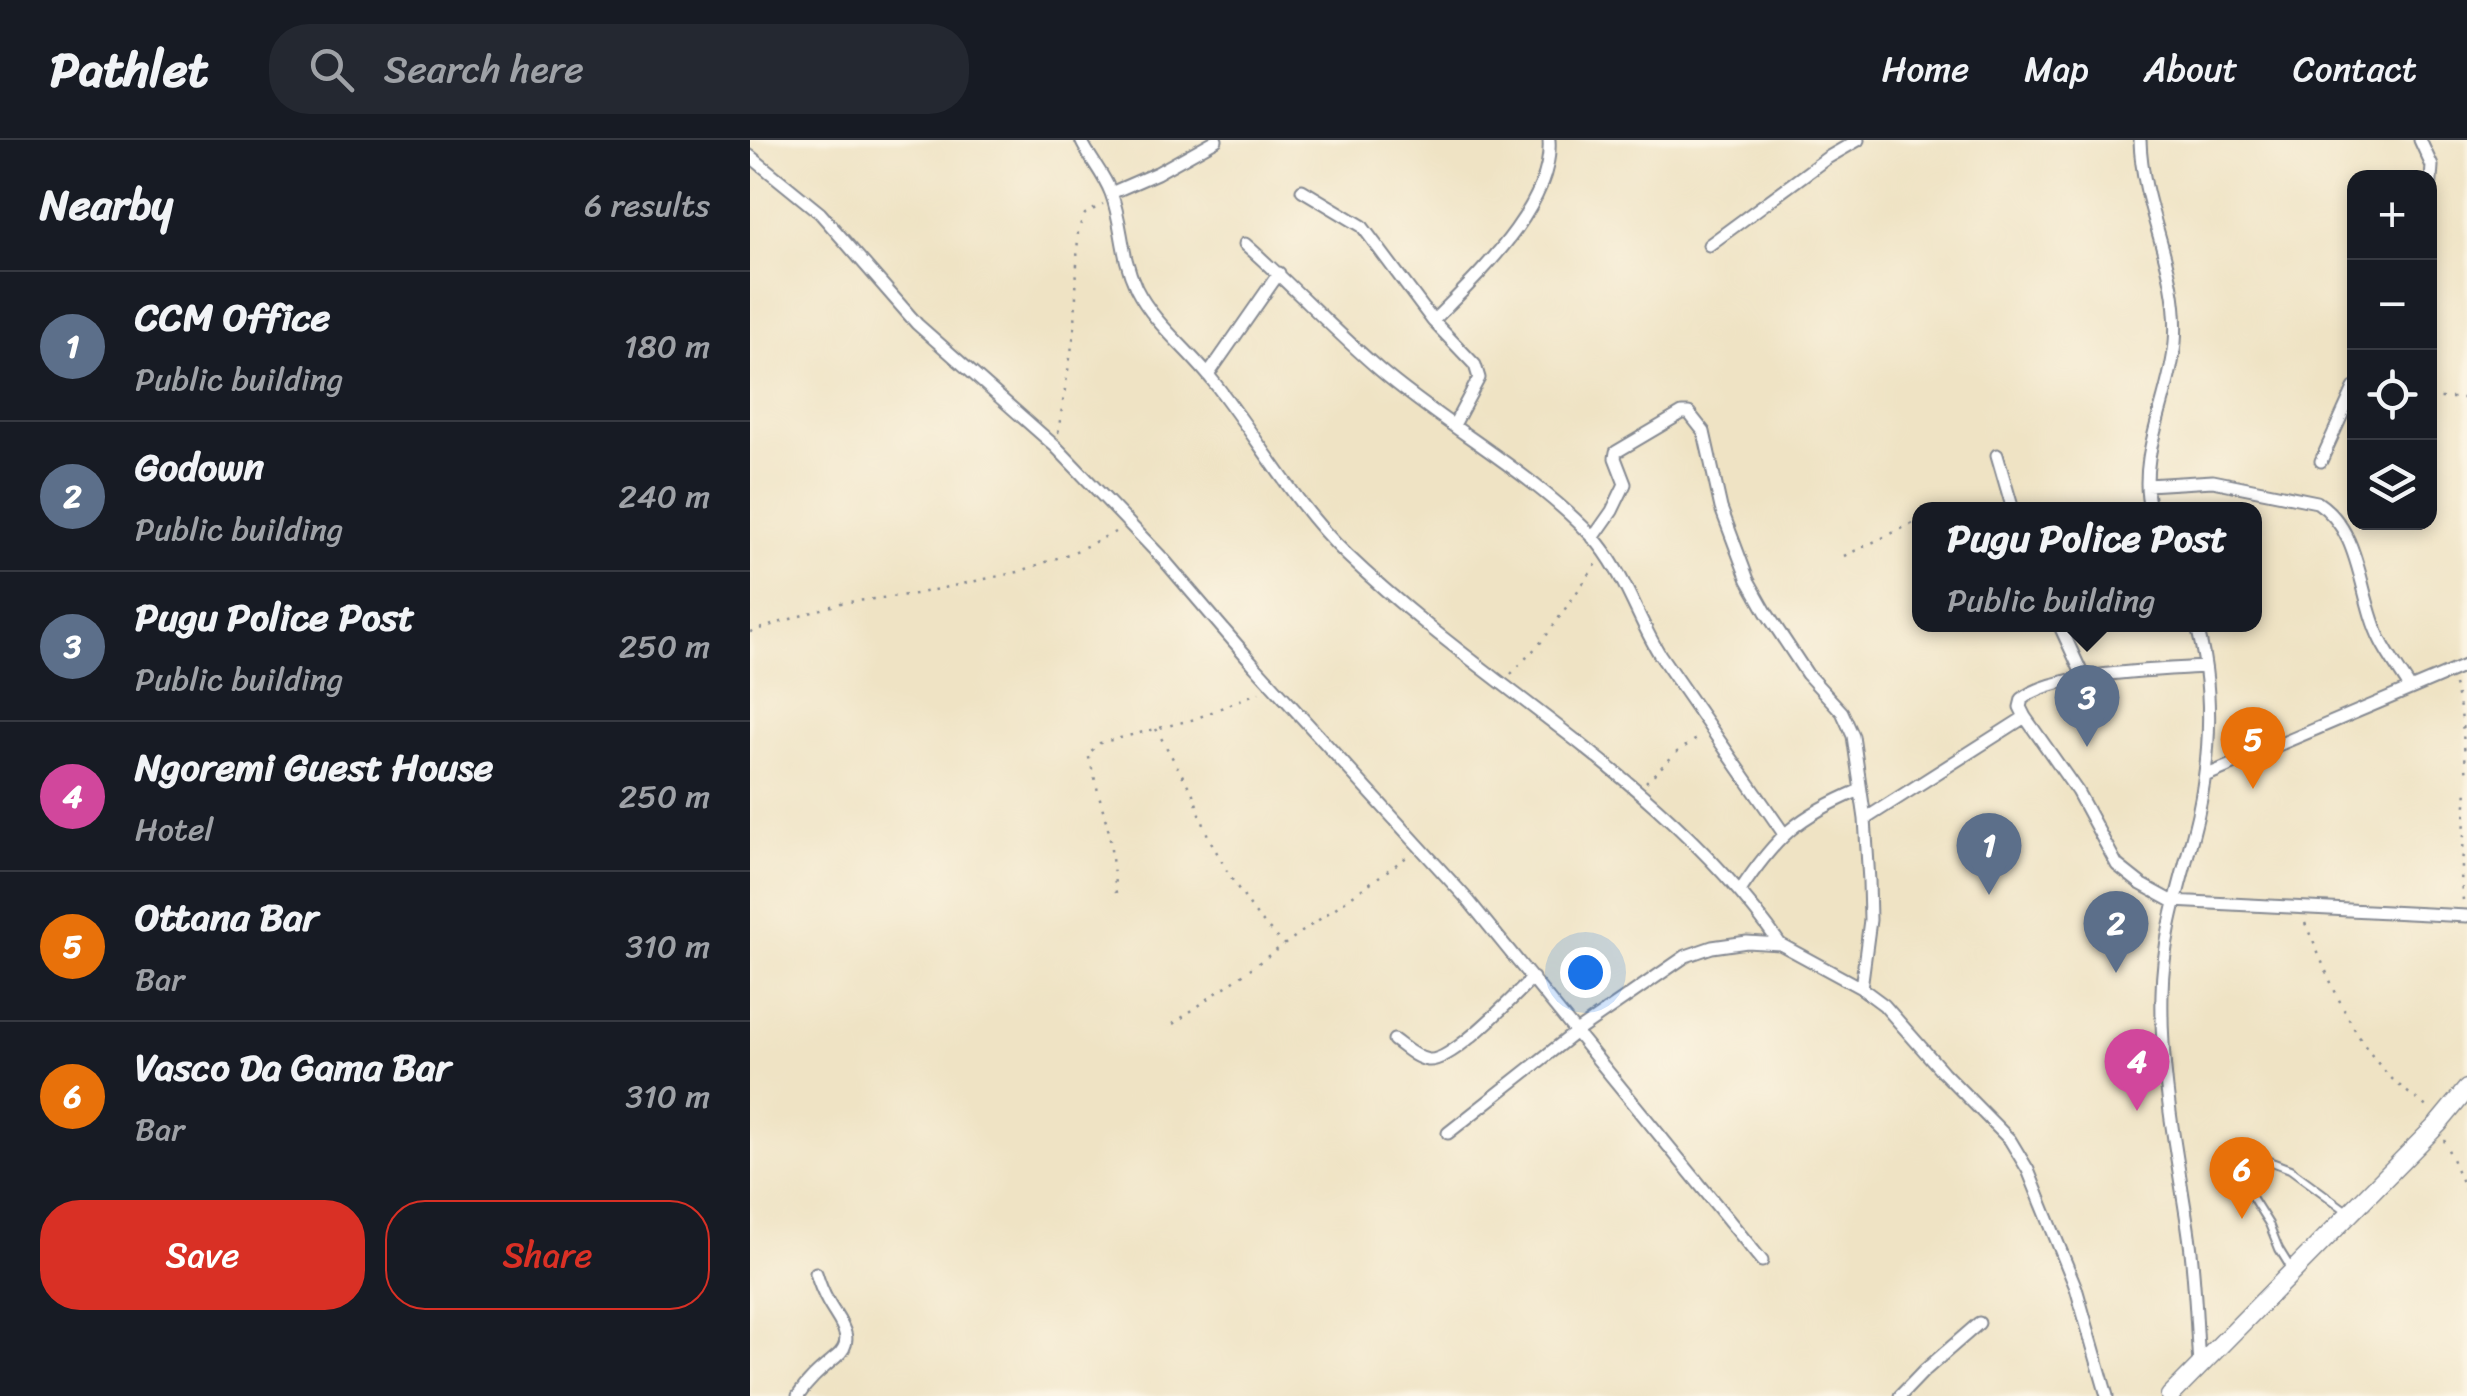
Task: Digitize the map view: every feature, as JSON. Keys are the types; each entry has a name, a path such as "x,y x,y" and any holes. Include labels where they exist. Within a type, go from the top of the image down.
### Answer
{"main road":[{"path":"2170,1396 2440,1122 2467,1089"}],"street":[{"path":"1082,140 1112,196 1122,256 1148,310 1208,375 1299,500 1344,552 1436,632 1638,790 1740,891 1780,944 1862,988 1884,1006 2010,1140 2028,1170 2076,1288 2108,1396"},
{"path":"1112,196 1216,140"},
{"path":"1433,321 1515,229 1546,179 1549,140"},
{"path":"1709,245 1827,158 1858,140"},
{"path":"2140,140 2144,180 2172,276 2176,314 2172,360 2147,464 2149,502"},
{"path":"2420,140 2432,170"},
{"path":"750,156 820,213 917,324 1056,447 1130,524 1422,846 1762,1261"},
{"path":"1302,190 1362,226 1433,321 1478,372 1474,390 1454,425"},
{"path":"1245,244 1379,369 1594,538 1627,587 1643,628 1784,834"},
{"path":"1208,375 1279,273"},
{"path":"2321,461 2347,403"},
{"path":"1594,538 1625,484 1616,452 1682,413 1689,413 1704,432 1721,508 1748,580 1807,674 1846,718 1853,736 1865,819 1870,920 1862,988"},
{"path":"1997,454 2011,502"},
{"path":"2147,486 2213,481 2317,502 2332,512 2344,528 2380,640 2410,688"},
{"path":"2063,632 2084,678"},
{"path":"2198,632 2209,713 2205,776 2172,902 2163,954 2162,1032 2170,1118 2190,1244 2199,1365"},
{"path":"2205,776 2467,665"},
{"path":"2205,666 2084,678 2028,694 2020,707 2077,790 2117,865 2172,902 2466,916"},
{"path":"1865,819 2024,717"},
{"path":"1740,891 1784,834 1818,808 1860,790"},
{"path":"1448,1134 1576,1032 1686,956 1747,942 1780,944"},
{"path":"1394,1040 1425,1060 1437,1060 1461,1044 1533,978"},
{"path":"798,1396 804,1385 846,1344 846,1333 822,1292 816,1273"},
{"path":"1900,1396 1980,1323"}],"lane":[{"path":"2293,1271 2270,1224 2240,1178 2242,1167 2256,1156 2290,1169 2350,1214"}],"path":[{"path":"1056,447 1076,327 1078,230 1085,214 1112,196"},
{"path":"2437,398 2467,398"},
{"path":"750,632 842,602 916,594 1018,572 1074,552 1130,524"},
{"path":"1844,556 1912,524"},
{"path":"1502,682 1544,639 1605,553"},
{"path":"2450,672 2461,712 2467,777"},
{"path":"1116,893 1109,832 1088,754 1100,743 1230,707 1274,684"},
{"path":"1156,729 1193,794 1208,836 1229,876 1284,946"},
{"path":"1638,790 1678,752 1712,729"},
{"path":"2466,916 2461,882 2467,788"},
{"path":"1174,1024 1422,846"},
{"path":"2298,906 2344,1007 2368,1049 2399,1086 2440,1122 2467,1194"}],"place":[{"name":"Pugu Police Post","path":"2087,747"},
{"name":"Ottana Bar","path":"2253,789"},
{"name":"CCM Office","path":"1989,895"},
{"name":"Godown","path":"2116,973"},
{"name":"Ngoremi Guest House","path":"2137,1111"},
{"name":"Vasco Da Gama Bar","path":"2242,1219"}]}
